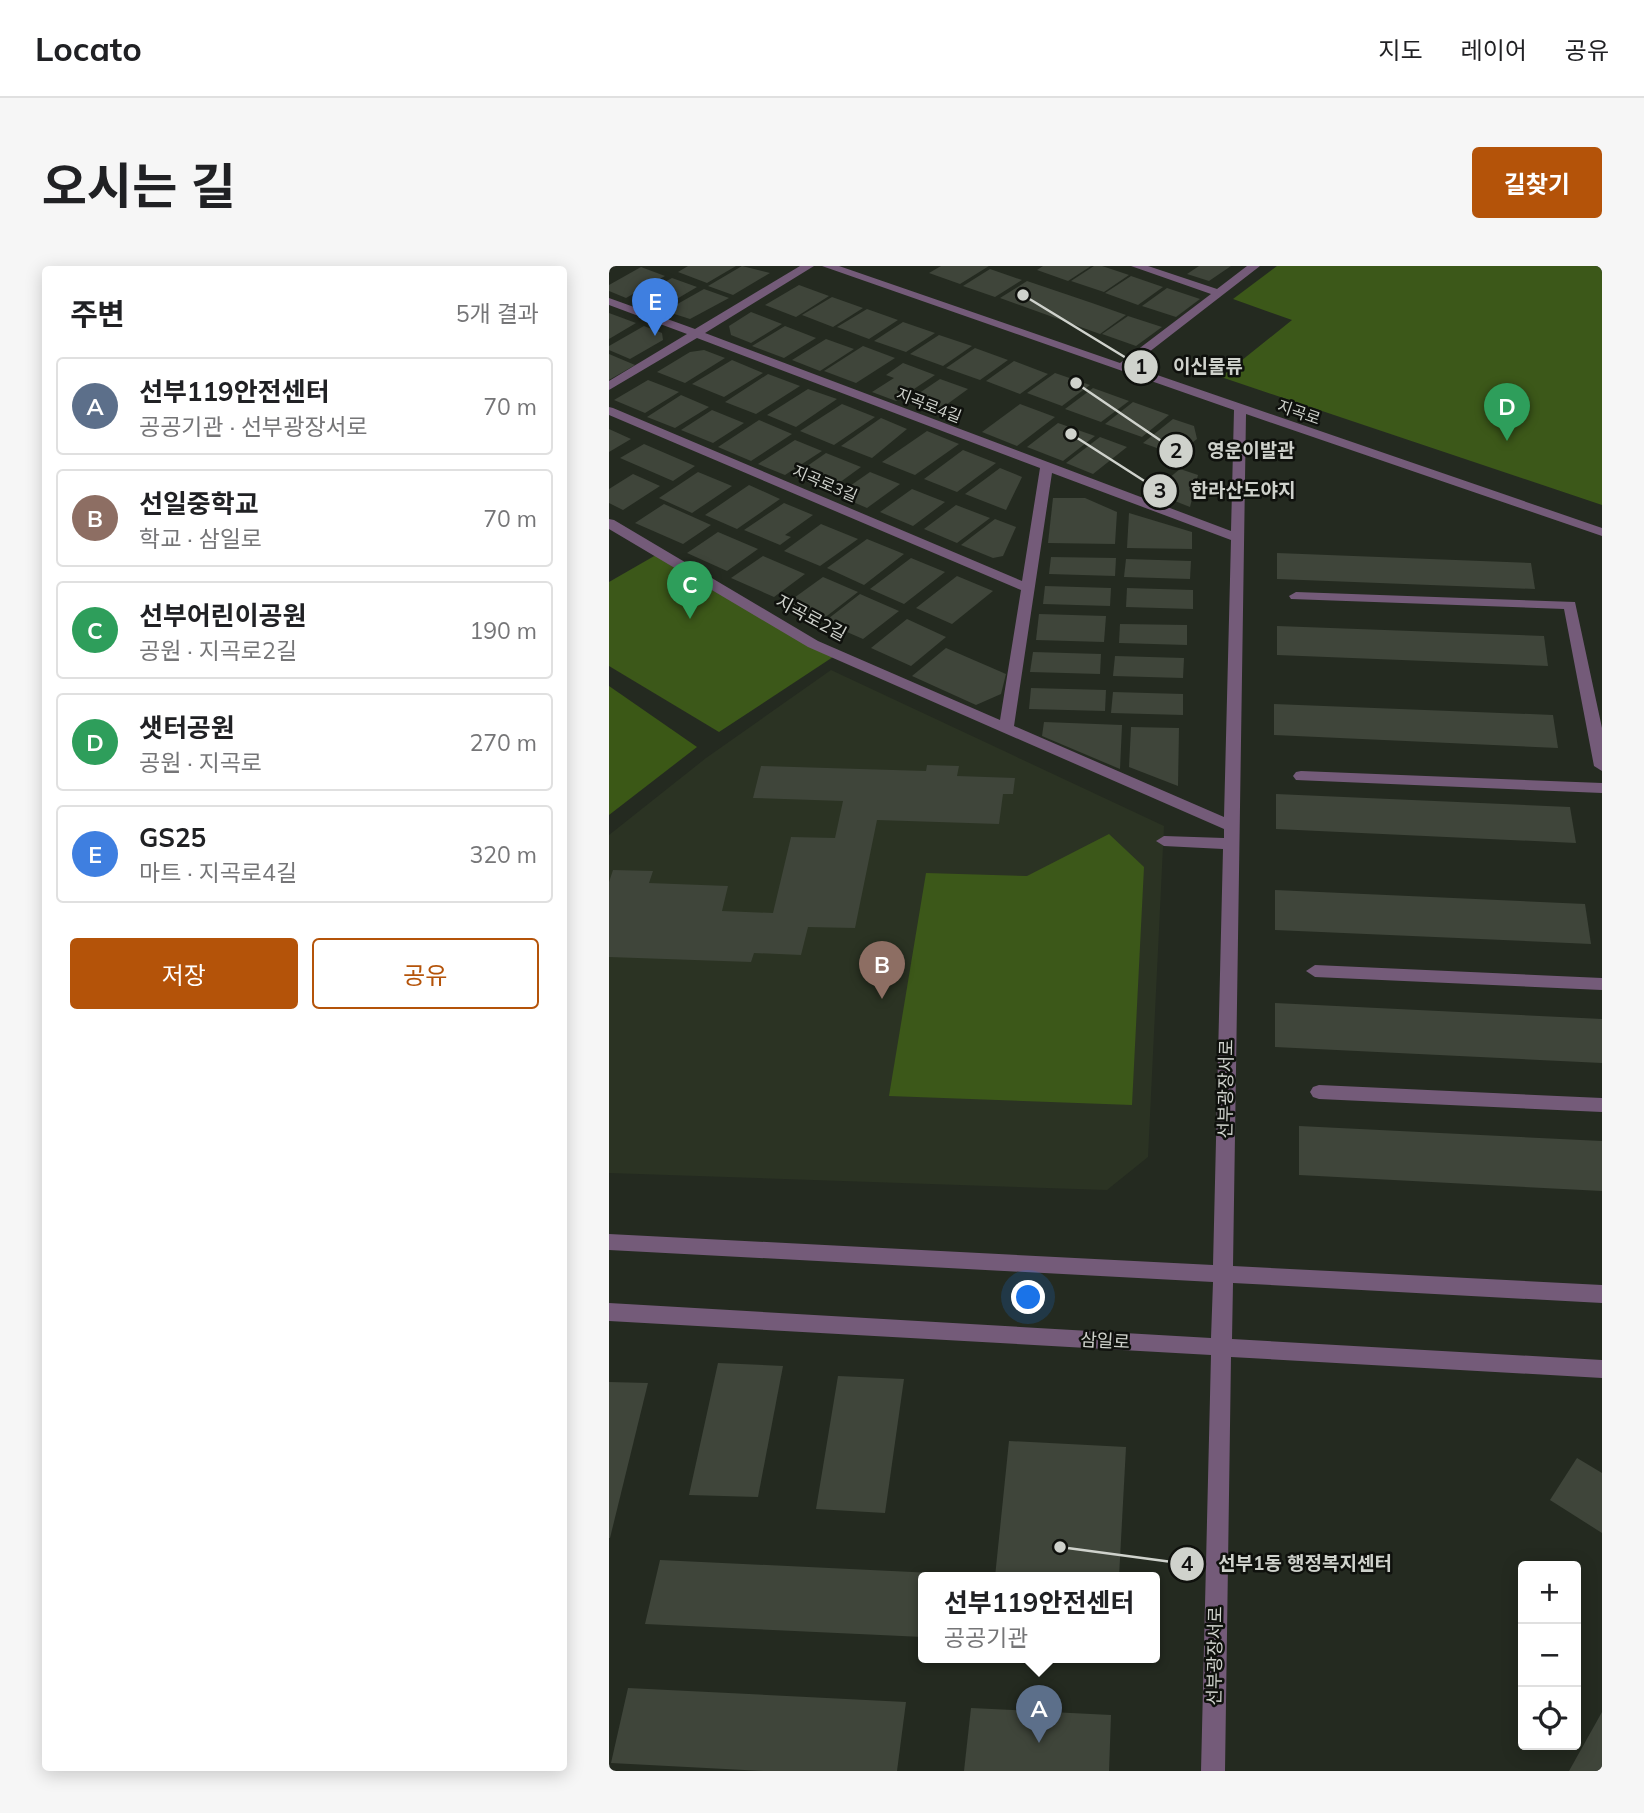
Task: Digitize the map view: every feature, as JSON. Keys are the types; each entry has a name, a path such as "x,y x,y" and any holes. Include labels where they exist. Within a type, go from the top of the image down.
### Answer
{"street":[{"path":"609,386 808,266"},
{"name":"지곡로","path":"828,266 1602,532"},
{"path":"1137,266 1220,293"},
{"path":"1122,367 1254,266"},
{"name":"지곡로4길","path":"609,301 1237,538"},
{"name":"선부광장서로","path":"1213,1771 1240,408"},
{"name":"지곡로3길","path":"609,411 1027,588"},
{"path":"1006,726 1047,466"},
{"name":"지곡로2길","path":"609,523 813,644 1006,726 1231,835"},
{"path":"1296,596 1570,604 1602,766"},
{"path":"1301,776 1602,788"},
{"path":"1164,841 1231,835"},
{"path":"1315,971 1602,984"},
{"path":"1319,1092 1602,1105"},
{"path":"609,1242 1602,1294"},
{"name":"삼일로","path":"609,1312 1602,1369"}],"shaded area":[{"path":"831,670 1164,826 1148,1157 1107,1190 609,1173 609,835 706,758"}],"green space":[{"path":"1277,266 1602,266 1602,505 1221,377 1292,320 1233,299"},
{"path":"656,555 836,655 719,732 609,666 609,582"},
{"path":"609,686 697,747 609,815"},
{"path":"1109,834 1144,867 1132,1105 889,1096 926,873 1027,876"}],"building":[{"path":"688,266 736,266 707,283 678,272"},
{"path":"742,266 770,273 733,295 708,286"},
{"path":"941,266 989,266 960,284 929,273"},
{"path":"1043,266 1091,266 1068,281 1037,270"},
{"path":"1094,266 1129,275 1104,292 1071,281"},
{"path":"1199,266 1231,266 1209,281 1187,274"},
{"path":"641,267 665,276 626,298 609,291 609,285"},
{"path":"990,269 1022,280 995,297 963,286"},
{"path":"1131,276 1163,287 1138,305 1105,293"},
{"path":"672,278 697,287 658,310 632,300"},
{"path":"1027,281 1126,315 1100,334 1000,298"},
{"path":"799,285 829,296 796,317 765,305"},
{"path":"1167,288 1200,299 1176,317 1142,306"},
{"path":"704,289 729,298 690,319 665,311"},
{"path":"832,297 863,308 833,327 802,315"},
{"path":"867,309 898,320 869,339 837,327"},
{"path":"751,312 782,324 751,343 731,335 729,326"},
{"path":"609,313 636,323 609,339"},
{"path":"1128,316 1162,327 1136,346 1102,334"},
{"path":"903,322 935,333 906,352 874,341"},
{"path":"644,326 662,333 663,340 630,359 609,350 609,346"},
{"path":"785,326 816,338 784,358 752,346"},
{"path":"939,335 972,346 943,366 910,354"},
{"path":"826,339 854,349 820,371 792,360"},
{"path":"863,346 895,358 856,383 824,371"},
{"path":"975,348 1008,360 980,380 946,368"},
{"path":"704,350 725,358 685,383 657,372 690,352"},
{"path":"609,354 635,365 609,380"},
{"path":"732,360 763,373 724,397 692,384"},
{"path":"1014,361 1048,374 1020,394 986,381"},
{"path":"903,363 935,375 896,401 872,392 894,378 886,375"},
{"path":"1055,373 1090,385 1062,406 1027,393"},
{"path":"768,374 800,386 756,414 725,402"},
{"path":"940,379 968,389 935,413 906,402"},
{"path":"648,380 679,392 645,413 614,400"},
{"path":"1093,388 1129,401 1101,422 1065,409"},
{"path":"808,389 837,399 796,427 767,415"},
{"path":"681,395 709,407 675,428 647,417"},
{"path":"1133,402 1169,415 1142,437 1105,424"},
{"path":"842,404 875,417 834,445 800,431"},
{"path":"1020,404 1055,417 1017,446 982,432"},
{"path":"712,410 744,423 713,443 681,430"},
{"path":"881,418 907,429 872,458 841,446"},
{"path":"1173,419 1194,426 1197,439 1176,455 1143,443"},
{"path":"759,420 792,434 751,461 718,447"},
{"path":"1058,423 1095,436 1063,461 1027,447"},
{"path":"609,429 631,439 609,452"},
{"path":"927,431 959,444 915,475 882,462"},
{"path":"1100,437 1127,447 1093,474 1066,463"},
{"path":"795,440 822,451 785,475 758,464"},
{"path":"644,444 695,466 673,481 620,458"},
{"path":"963,450 996,463 957,492 924,479"},
{"path":"826,453 861,467 828,491 793,476"},
{"path":"1000,468 1022,477 1006,510 965,494"},
{"path":"1180,469 1198,475 1190,507 1152,492"},
{"path":"698,472 732,486 692,513 659,498"},
{"path":"870,472 900,484 867,508 837,495"},
{"path":"633,474 660,486 623,510 609,503 609,489"},
{"path":"749,485 780,499 737,529 705,515"},
{"path":"912,489 945,502 913,526 880,512"},
{"path":"1053,498 1085,498 1117,512 1115,544 1048,543"},
{"path":"784,503 813,515 785,535 791,537 780,545 744,530"},
{"path":"664,504 711,525 683,544 635,523"},
{"path":"956,505 990,518 957,543 924,529"},
{"path":"1129,513 1192,532 1192,549 1127,548"},
{"path":"995,519 1016,527 1003,556 993,558 961,545"},
{"path":"821,524 858,539 820,566 784,551"},
{"path":"718,532 758,549 727,571 687,553"},
{"path":"867,539 904,554 864,585 827,568"},
{"path":"1277,553 1531,563 1535,589 1277,579"},
{"path":"763,556 805,574 774,597 731,578"},
{"path":"1051,557 1116,558 1115,576 1049,574"},
{"path":"911,558 945,572 904,604 870,589"},
{"path":"1126,559 1191,561 1190,579 1124,577"},
{"path":"957,576 993,591 952,624 916,608"},
{"path":"823,577 858,592 823,619 787,603"},
{"path":"1045,586 1111,588 1110,606 1043,604"},
{"path":"1127,588 1193,590 1193,609 1126,607"},
{"path":"860,594 899,611 863,639 824,622"},
{"path":"1039,614 1106,616 1104,642 1036,640"},
{"path":"907,619 946,637 911,666 871,648"},
{"path":"1120,624 1187,625 1187,645 1119,643"},
{"path":"1277,626 1544,636 1548,666 1277,655"},
{"path":"946,648 1006,674 1001,694 976,705 912,676"},
{"path":"1033,652 1101,654 1100,674 1030,672"},
{"path":"1115,656 1184,658 1183,678 1113,676"},
{"path":"1031,688 1106,690 1105,711 1029,709"},
{"path":"1113,692 1183,694 1183,715 1111,713"},
{"path":"1274,704 1553,715 1558,748 1274,735"},
{"path":"1044,722 1122,725 1120,769 1042,736"},
{"path":"1131,727 1179,728 1178,786 1129,767"},
{"path":"927,765 959,766 957,776 1015,778 1013,794 1003,794 999,824 877,820 855,928 808,927 801,955 754,953 751,962 609,957 609,882 613,870 653,871 649,883 728,886 722,911 773,913 791,837 835,838 843,801 753,798 761,766 926,771"},
{"path":"1276,794 1570,807 1576,843 1276,829"},
{"path":"1275,890 1585,904 1591,944 1275,930"},
{"path":"1275,1003 1602,1019 1602,1063 1275,1047"},
{"path":"1299,1126 1602,1141 1602,1191 1299,1175"},
{"path":"718,1363 783,1366 758,1497 689,1495"},
{"path":"838,1376 904,1379 885,1513 816,1509"},
{"path":"609,1382 648,1383 610,1538 609,1538"},
{"path":"1009,1441 1126,1447 1119,1572 996,1572"},
{"path":"1577,1458 1602,1473 1602,1533 1550,1500"},
{"path":"660,1560 918,1572 918,1637 645,1624"},
{"path":"628,1688 906,1702 897,1771 763,1771 611,1763"},
{"path":"971,1708 1111,1715 1109,1771 964,1771"},
{"path":"1602,1712 1602,1771 1569,1771"}],"place":[{"name":"이신물류","path":"1023,295"},
{"name":"GS25","path":"655,336"},
{"name":"영운이발관","path":"1076,383"},
{"name":"한라산도야지","path":"1071,434"},
{"name":"샛터공원","path":"1507,441"},
{"name":"선부어린이공원","path":"690,619"},
{"name":"선일중학교","path":"882,999"},
{"name":"선부1동 행정복지센터","path":"1060,1547"},
{"name":"선부119안전센터","path":"1039,1743"}]}
